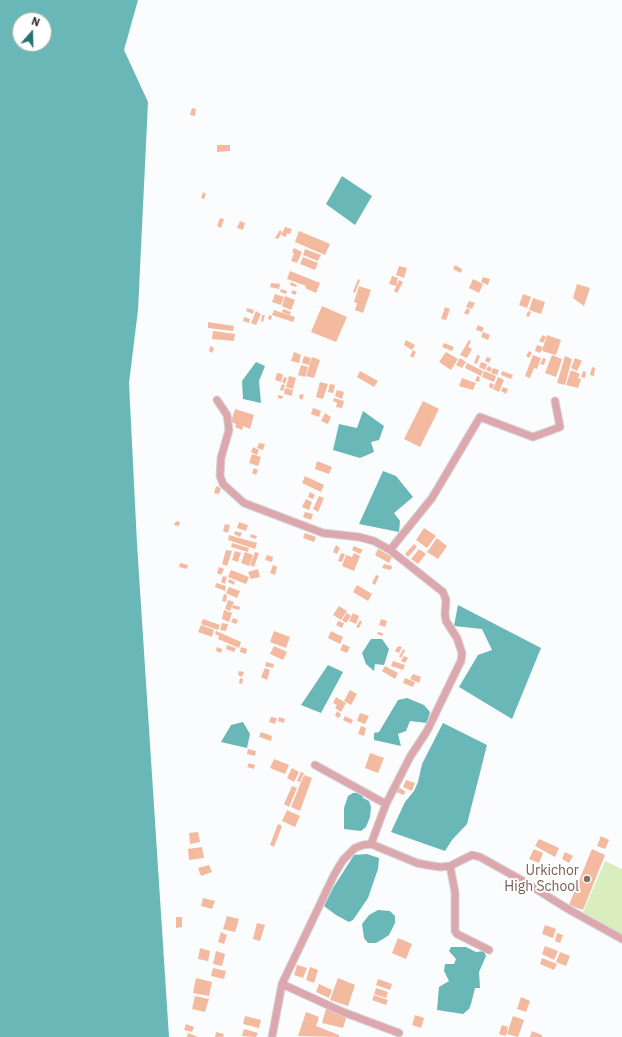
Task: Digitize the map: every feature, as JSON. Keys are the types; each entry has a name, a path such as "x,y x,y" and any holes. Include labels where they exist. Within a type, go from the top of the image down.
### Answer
{"street":[{"path":"217,400 227,415 229,430 221,458 220,476 223,484 244,503 323,533 359,537 374,541 390,550 443,592 446,600 446,621 458,638 462,653 461,661 427,731 410,757 386,804 371,844"},
{"path":"390,550 432,498 480,417 533,437 560,427 555,401"},
{"path":"315,765 386,804"},
{"path":"272,1037 282,984 334,875 343,860 355,848 363,845 371,844 417,863 440,866 450,866 472,855 480,857 523,881 568,910 622,939"},
{"path":"450,866 455,892 455,931 457,934 489,950"},
{"path":"282,984 343,1012 399,1032"}],"green space":[{"path":"605,861 622,869 622,935 583,912"}],"water":[{"path":"0,0 138,0 124,50 148,102 138,310 129,383 137,544 169,1037 0,1037"},
{"path":"342,176 372,196 355,225 326,204"},
{"path":"256,362 265,366 259,381 261,403 243,399 242,381"},
{"path":"363,411 384,426 379,440 371,442 374,452 360,458 333,450 339,424 357,428"},
{"path":"383,471 396,476 413,497 394,513 400,521 399,532 359,524"},
{"path":"458,605 541,648 512,719 459,687 478,655 492,650 482,629 454,626"},
{"path":"371,639 382,639 389,649 384,665 375,664 374,671 366,664 362,653"},
{"path":"328,665 343,672 321,713 301,705"},
{"path":"407,698 424,705 430,712 427,723 410,721 406,731 398,734 401,746 374,740 374,733 379,732 398,700"},
{"path":"243,722 250,734 247,748 221,742 231,725"},
{"path":"443,723 487,745 467,824 452,840 445,851 391,832 405,802 414,791 418,782 422,764"},
{"path":"353,793 362,793 363,798 369,801 371,807 370,817 366,827 361,831 344,829 344,808 348,796"},
{"path":"367,854 379,858 378,869 368,898 353,920 349,922 324,906 333,888 354,855"},
{"path":"378,910 390,911 395,916 395,923 389,935 376,943 368,943 364,938 362,924 369,915"},
{"path":"451,947 466,947 476,952 484,951 486,956 479,972 480,988 475,988 469,1009 463,1014 437,1010 439,987 449,981 444,971 445,964 454,964 456,959 449,951"}],"building":[{"path":"192,108 196,109 195,116 190,115"},
{"path":"217,145 230,145 230,151 217,152"},
{"path":"203,192 206,194 204,199 201,198"},
{"path":"220,218 224,219 221,228 217,226"},
{"path":"240,221 245,223 243,230 237,228"},
{"path":"285,227 292,229 290,234 287,233 286,237 281,235"},
{"path":"280,230 282,232 278,239 275,238"},
{"path":"299,231 330,244 325,255 295,242"},
{"path":"294,248 302,252 297,263 291,261"},
{"path":"305,249 321,255 318,261 303,255"},
{"path":"303,257 318,263 315,270 300,264"},
{"path":"455,265 462,269 461,273 453,269"},
{"path":"399,266 407,268 404,278 396,275"},
{"path":"290,271 320,283 316,293 305,288 306,286 287,279"},
{"path":"392,276 398,278 396,286 389,284"},
{"path":"483,277 490,279 488,285 481,282"},
{"path":"358,279 360,280 355,293 353,292"},
{"path":"473,279 483,284 479,293 469,288"},
{"path":"399,280 403,282 397,293 394,291"},
{"path":"291,282 297,285 296,287 290,285"},
{"path":"271,283 280,284 279,289 270,287"},
{"path":"577,284 590,288 584,306 573,298"},
{"path":"359,286 371,290 363,313 355,310 357,303 354,302"},
{"path":"281,289 287,291 286,294 280,292"},
{"path":"293,290 297,292 295,295 291,293"},
{"path":"275,294 284,297 281,305 272,302"},
{"path":"523,294 531,297 527,308 519,305"},
{"path":"285,296 295,300 291,310 282,306"},
{"path":"533,298 545,302 541,314 529,310"},
{"path":"469,301 475,303 472,309 466,307"},
{"path":"322,306 347,317 336,342 311,332"},
{"path":"445,307 450,309 446,320 441,319"},
{"path":"247,308 254,310 253,314 246,311"},
{"path":"467,308 470,310 468,315 464,313"},
{"path":"283,309 291,312 290,315 282,312"},
{"path":"274,310 295,317 293,322 272,315"},
{"path":"256,311 261,314 256,325 251,323"},
{"path":"528,311 531,312 529,317 526,316"},
{"path":"262,315 265,315 263,322 261,321"},
{"path":"269,315 272,316 271,320 268,319"},
{"path":"244,317 250,319 249,323 243,321"},
{"path":"208,322 234,326 233,331 208,328"},
{"path":"478,325 484,328 482,332 476,330"},
{"path":"213,331 235,334 234,341 212,339"},
{"path":"483,332 490,335 488,340 481,337"},
{"path":"543,335 546,337 543,343 539,341"},
{"path":"547,335 561,340 556,355 542,351"},
{"path":"406,340 415,345 412,350 404,345"},
{"path":"469,340 471,341 468,347 472,349 467,358 460,355"},
{"path":"444,343 454,347 452,351 442,347"},
{"path":"537,345 543,347 540,353 535,351"},
{"path":"210,346 214,348 212,353 209,351"},
{"path":"413,350 416,352 413,358 410,356"},
{"path":"529,351 532,353 529,358 526,356"},
{"path":"294,352 301,355 299,363 291,361"},
{"path":"446,352 458,359 451,370 439,362"},
{"path":"477,355 480,356 477,364 474,363"},
{"path":"533,355 541,358 537,369 534,368 530,378 525,376"},
{"path":"552,355 562,359 556,377 545,373"},
{"path":"304,356 311,358 309,365 302,363"},
{"path":"565,356 572,359 565,385 557,383"},
{"path":"312,357 320,360 314,378 306,376"},
{"path":"487,357 491,358 489,363 485,361"},
{"path":"460,358 466,362 462,368 456,365"},
{"path":"543,358 546,359 544,365 540,364"},
{"path":"575,358 582,361 577,371 571,368"},
{"path":"481,362 487,364 485,370 479,367"},
{"path":"467,363 483,371 481,376 465,368"},
{"path":"301,365 308,367 305,377 298,375"},
{"path":"488,366 492,368 490,372 486,370"},
{"path":"592,367 595,368 594,376 590,375"},
{"path":"493,368 499,370 497,375 491,373"},
{"path":"571,370 580,374 578,378 581,379 578,388 566,385"},
{"path":"360,371 378,381 374,387 357,377"},
{"path":"484,371 496,376 494,382 482,377"},
{"path":"502,371 513,375 511,379 501,375"},
{"path":"583,371 586,372 585,378 581,377"},
{"path":"277,373 283,374 281,382 275,380"},
{"path":"289,376 296,378 293,389 286,387"},
{"path":"477,376 480,377 479,382 475,381"},
{"path":"284,377 287,378 285,384 282,382"},
{"path":"498,377 504,380 499,392 493,389"},
{"path":"462,378 476,383 473,390 459,386"},
{"path":"320,382 328,384 323,399 316,397"},
{"path":"490,383 494,384 492,389 489,387"},
{"path":"282,384 285,385 283,391 280,390"},
{"path":"330,384 335,385 333,393 328,392"},
{"path":"503,387 508,389 506,394 501,391"},
{"path":"285,388 293,390 292,396 284,394"},
{"path":"337,390 344,392 342,399 335,396"},
{"path":"300,394 304,395 302,400 299,398"},
{"path":"278,395 283,396 282,399 278,398"},
{"path":"334,398 344,401 342,408 336,407 337,403 333,401"},
{"path":"423,401 439,409 420,447 404,439"},
{"path":"313,408 321,411 319,417 311,414"},
{"path":"235,409 254,415 250,429 243,426 242,430 235,427 236,424 231,422"},
{"path":"325,413 331,417 328,424 321,421"},
{"path":"259,443 265,444 263,450 257,448"},
{"path":"253,447 259,450 257,455 251,452"},
{"path":"252,454 261,457 258,466 249,463"},
{"path":"317,461 332,467 329,474 315,469"},
{"path":"254,468 258,470 256,475 252,473"},
{"path":"305,476 324,485 321,492 302,483"},
{"path":"216,486 221,488 219,494 214,493"},
{"path":"310,492 315,495 313,499 308,497"},
{"path":"319,496 324,498 318,512 313,509"},
{"path":"306,499 312,502 309,510 302,507"},
{"path":"305,512 313,514 311,520 303,517"},
{"path":"176,521 180,522 179,526 174,525"},
{"path":"239,522 248,525 246,531 237,528"},
{"path":"225,524 230,525 228,533 223,531"},
{"path":"424,528 436,536 427,548 416,540"},
{"path":"235,531 242,533 240,537 234,534"},
{"path":"305,533 316,537 314,542 303,538"},
{"path":"251,534 257,536 256,539 250,537"},
{"path":"229,535 257,543 255,549 228,540"},
{"path":"437,538 447,546 438,559 427,552"},
{"path":"232,543 249,548 248,552 231,547"},
{"path":"414,544 417,547 408,557 405,554"},
{"path":"336,545 340,548 337,554 333,552"},
{"path":"354,546 363,550 360,554 352,550"},
{"path":"378,549 392,557 389,563 375,555"},
{"path":"419,549 426,554 418,564 411,559"},
{"path":"226,550 232,551 227,566 222,564"},
{"path":"235,551 241,553 238,562 232,560"},
{"path":"245,552 253,555 249,566 241,563"},
{"path":"255,552 259,553 254,567 250,565"},
{"path":"341,553 345,554 342,562 338,561"},
{"path":"354,553 360,556 354,571 342,566 346,555 352,557"},
{"path":"267,555 273,557 272,562 265,560"},
{"path":"180,563 188,565 187,569 179,567"},
{"path":"384,564 392,566 391,570 382,568"},
{"path":"273,565 277,567 275,575 270,573"},
{"path":"219,567 224,569 221,575 217,573"},
{"path":"258,569 260,577 251,579 248,572"},
{"path":"231,570 249,577 246,584 228,577"},
{"path":"376,575 379,576 375,585 372,583"},
{"path":"223,576 227,577 225,584 221,582"},
{"path":"229,579 235,582 234,585 228,582"},
{"path":"216,583 226,586 225,591 215,587"},
{"path":"357,585 372,594 368,601 353,592"},
{"path":"229,587 240,591 237,598 226,593"},
{"path":"224,594 227,595 226,602 222,601"},
{"path":"228,600 234,602 230,611 225,609"},
{"path":"233,605 240,607 239,610 232,608"},
{"path":"339,606 347,611 341,620 333,615"},
{"path":"224,610 232,613 229,622 222,619"},
{"path":"347,613 351,616 346,623 342,620"},
{"path":"353,613 359,616 356,624 349,621"},
{"path":"233,618 238,620 236,624 231,622"},
{"path":"203,619 220,625 218,630 201,624"},
{"path":"381,619 387,621 385,627 379,625"},
{"path":"360,620 362,622 359,628 356,627"},
{"path":"338,621 344,623 342,628 336,625"},
{"path":"222,623 228,624 226,631 220,630"},
{"path":"201,625 214,630 212,637 198,632"},
{"path":"216,631 241,642 239,648 218,639 219,636 215,634"},
{"path":"274,631 290,637 286,648 270,642"},
{"path":"331,631 343,637 340,644 328,638"},
{"path":"378,632 383,633 382,636 377,634"},
{"path":"343,644 350,647 347,653 340,650"},
{"path":"227,645 236,648 234,652 226,649"},
{"path":"274,646 287,652 283,660 270,654"},
{"path":"398,646 402,647 399,653 395,651"},
{"path":"217,647 222,649 221,653 216,651"},
{"path":"241,647 247,649 246,654 240,652"},
{"path":"403,649 405,650 401,658 399,657"},
{"path":"404,656 408,658 405,663 401,661"},
{"path":"393,661 405,665 403,670 391,666"},
{"path":"266,662 274,664 273,668 265,666"},
{"path":"385,666 398,673 395,679 382,671"},
{"path":"265,668 270,670 267,680 261,677"},
{"path":"239,671 244,672 242,677 238,675"},
{"path":"413,674 421,677 419,683 410,679"},
{"path":"240,678 243,679 242,684 239,683"},
{"path":"405,678 415,682 413,687 403,683"},
{"path":"350,690 357,694 351,705 344,701"},
{"path":"336,697 346,703 341,712 335,708 337,705 333,703"},
{"path":"337,711 341,714 339,718 335,716"},
{"path":"360,713 369,716 365,724 357,721"},
{"path":"345,716 353,720 351,724 343,720"},
{"path":"271,717 277,718 275,724 269,722"},
{"path":"279,717 285,719 284,723 278,721"},
{"path":"361,726 366,728 364,736 358,734"},
{"path":"261,732 272,736 271,741 259,737"},
{"path":"248,749 256,751 255,756 247,754"},
{"path":"370,753 384,758 378,773 365,768"},
{"path":"274,759 289,765 285,774 270,768"},
{"path":"249,763 255,765 254,769 247,767"},
{"path":"292,768 299,772 294,782 287,778"},
{"path":"301,772 304,773 300,782 297,781"},
{"path":"304,775 312,778 300,811 291,807"},
{"path":"406,780 415,783 412,791 403,787"},
{"path":"292,786 297,788 289,807 284,804"},
{"path":"398,787 405,791 404,795 396,792"},
{"path":"287,810 300,816 295,827 282,821"},
{"path":"278,824 282,826 274,847 270,845"},
{"path":"198,832 200,842 190,844 189,833"},
{"path":"601,836 609,840 605,849 597,846"},
{"path":"539,839 559,848 555,857 535,846"},
{"path":"202,847 204,858 189,860 188,849"},
{"path":"534,849 543,853 539,863 529,859"},
{"path":"592,849 605,855 583,910 569,905"},
{"path":"565,852 573,856 569,863 562,859"},
{"path":"209,865 212,872 201,876 198,868"},
{"path":"203,898 215,901 212,909 201,906"},
{"path":"227,916 239,919 235,932 223,929"},
{"path":"176,917 182,917 182,927 176,928"},
{"path":"257,923 265,925 260,941 253,939"},
{"path":"545,925 556,929 553,938 542,934"},
{"path":"221,932 227,935 224,944 218,942"},
{"path":"557,933 563,935 560,943 555,941"},
{"path":"398,938 412,944 406,959 392,953"},
{"path":"545,946 558,951 554,960 542,954"},
{"path":"200,948 210,951 208,961 198,959"},
{"path":"216,951 225,954 222,966 213,964"},
{"path":"560,952 570,956 566,966 556,962"},
{"path":"542,958 557,964 554,970 540,964"},
{"path":"297,965 307,968 303,978 294,975"},
{"path":"310,967 318,970 314,983 306,980"},
{"path":"213,968 226,971 224,979 211,976"},
{"path":"196,978 212,982 209,996 193,993"},
{"path":"338,978 355,985 348,1006 330,1000"},
{"path":"378,979 392,984 390,990 376,985"},
{"path":"319,984 332,990 329,998 316,992"},
{"path":"376,988 388,992 386,998 374,994"},
{"path":"374,995 388,1000 386,1005 372,1000"},
{"path":"195,996 209,999 205,1012 192,1009"},
{"path":"521,997 530,1001 526,1012 517,1009"},
{"path":"326,1009 347,1015 343,1028 322,1023"},
{"path":"306,1012 319,1017 316,1026 339,1035 339,1037 298,1036"},
{"path":"415,1015 424,1018 421,1028 412,1025"},
{"path":"245,1016 261,1020 259,1028 243,1024"},
{"path":"513,1016 524,1020 518,1037 507,1034"},
{"path":"186,1024 194,1027 192,1032 184,1030"},
{"path":"502,1025 508,1027 506,1036 499,1034"},
{"path":"244,1029 258,1033 256,1037 242,1036"},
{"path":"532,1031 542,1035 542,1037 530,1037"},
{"path":"216,1032 224,1034 223,1037 215,1037"},
{"path":"188,1033 198,1037 187,1037"}],"place":[{"name":"Urkichor High School","path":"587,879"}]}
